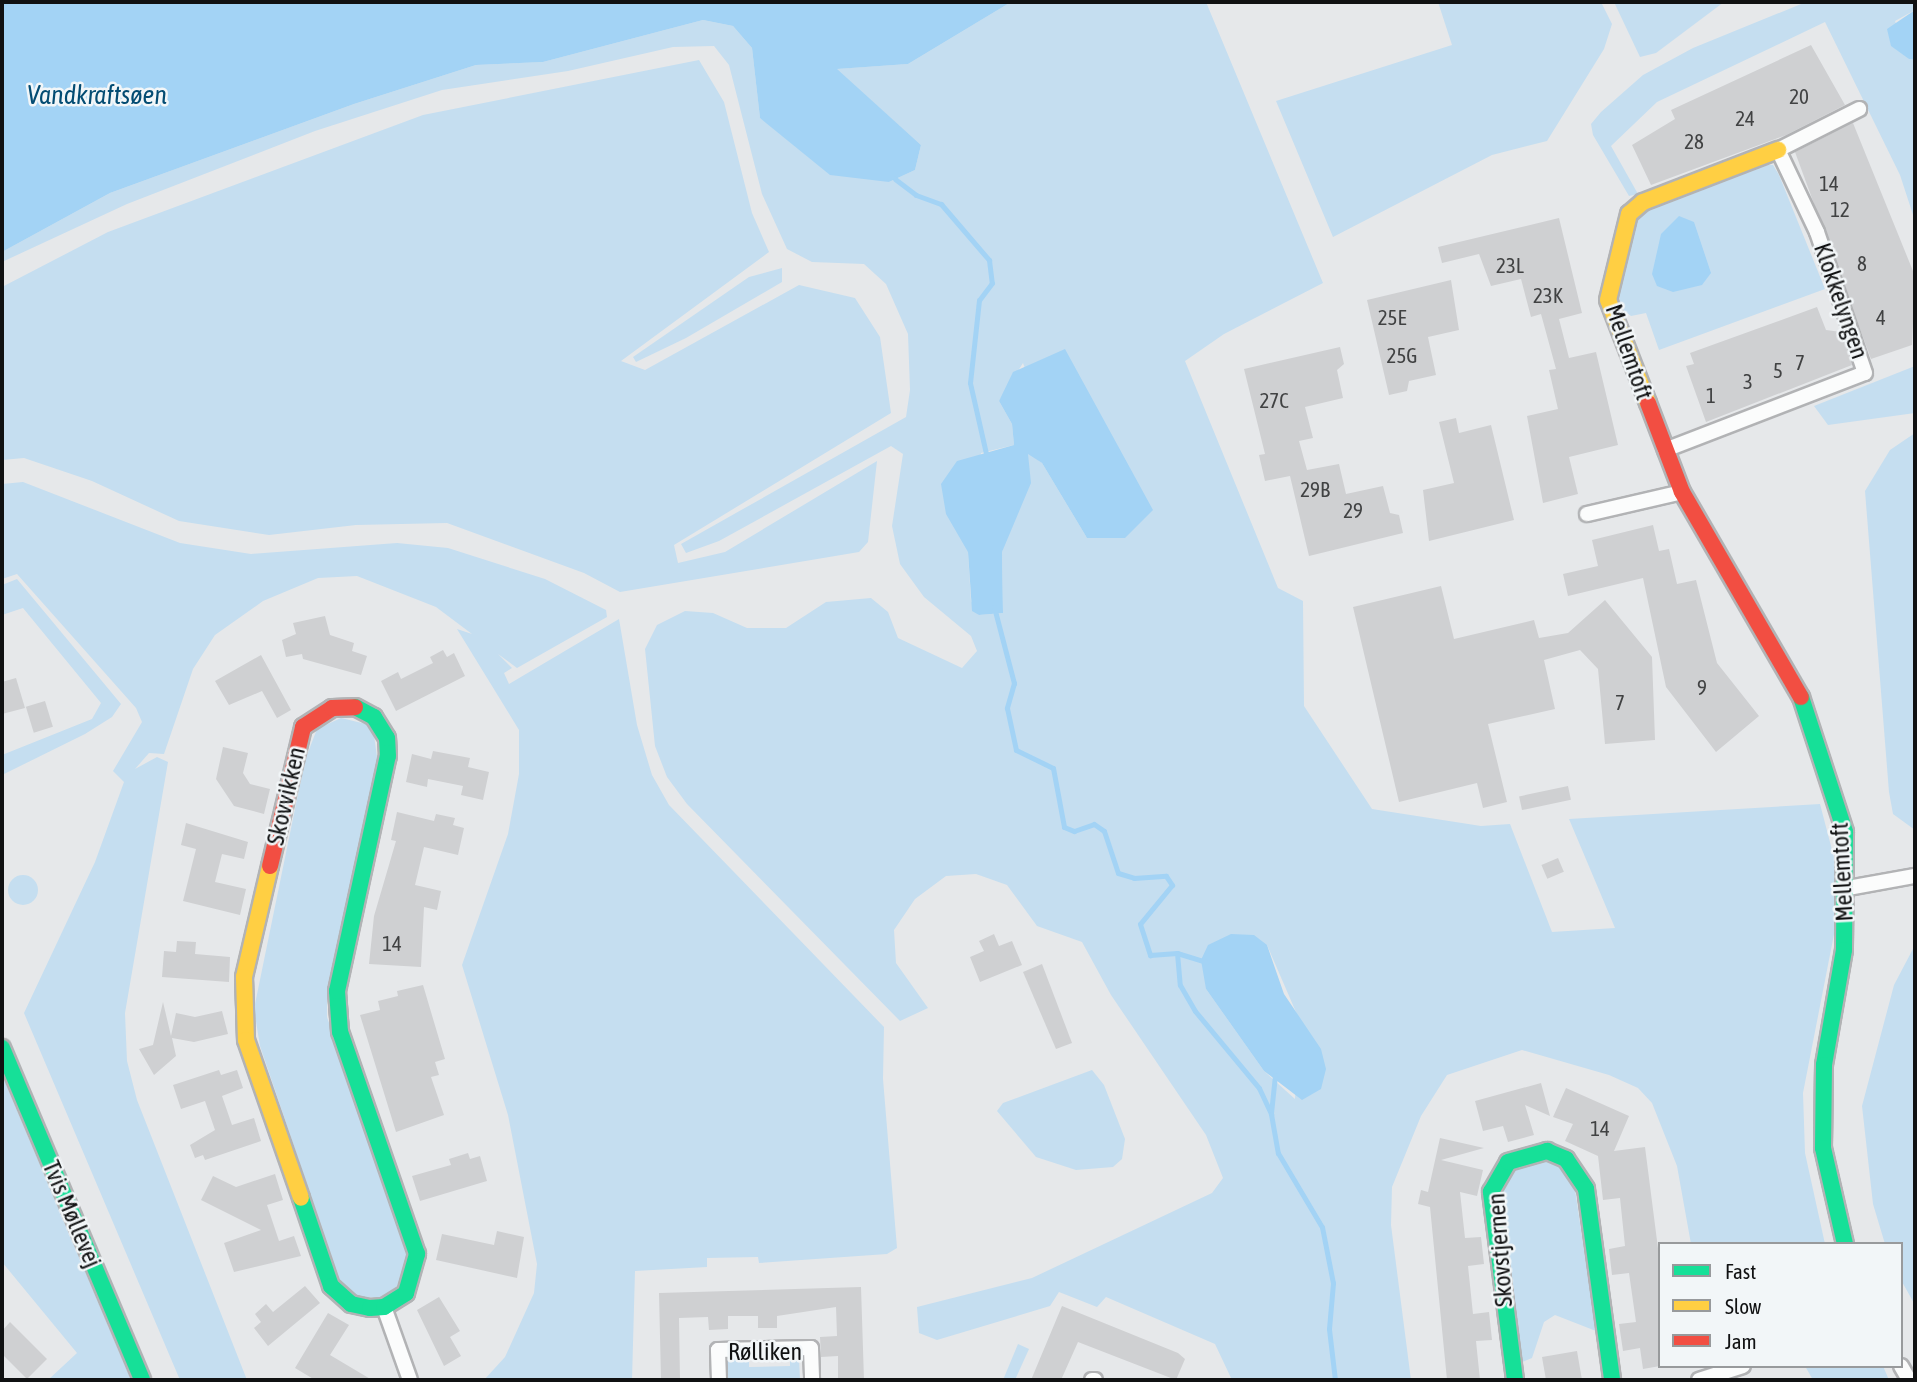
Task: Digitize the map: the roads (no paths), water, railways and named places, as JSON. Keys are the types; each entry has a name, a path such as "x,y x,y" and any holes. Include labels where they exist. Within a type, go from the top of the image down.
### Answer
{"street":[{"path":"1778,150 1859,109"},
{"name":"Mellemtoft","path":"1778,150 1634,210 1608,300 1682,492 1809,713 1845,832 1848,888 1844,950 1824,1065 1824,1135 1845,1242"},
{"name":"Klokkelyngen","path":"1665,450 1865,373 1817,232 1778,150"},
{"path":"1587,514 1682,492"},
{"name":"Skovvikken","path":"355,707 374,717 387,737 388,756 337,991 340,1032 417,1254 406,1293 384,1307 351,1304 331,1286 246,1040 244,977 303,727 332,708 355,707"},
{"path":"1848,888 1915,876"},
{"name":"Tvis Møllevej","path":"2,1048 142,1380"},
{"name":"Skovstjernen","path":"1515,1380 1491,1192 1508,1162 1547,1151 1566,1159 1586,1189 1612,1380"},
{"path":"384,1307 410,1380"},
{"name":"Rølliken","path":"719,1380 718,1350 811,1348 812,1380"},
{"path":"1699,1380 1737,1368"}],"water":[{"name":"Vandkraftsøen","path":"2,2 1011,2 908,64 837,69 921,145 915,170 889,182 830,175 760,118 752,48 733,26 703,20 543,62 476,65 354,104 110,193 2,252"},
{"path":"1915,10 1915,60 1909,59 1891,46 1887,29"},
{"path":"1679,216 1694,222 1711,273 1702,285 1673,292 1657,286 1652,274 1661,234"},
{"path":"1065,349 1153,510 1125,538 1087,538 1042,463 1028,454 1031,483 1002,552 1003,613 979,615 972,611 968,552 946,514 941,484 957,461 1014,445 1012,424 999,401 1013,372"},
{"path":"1231,934 1254,935 1267,945 1284,994 1321,1049 1326,1069 1321,1089 1302,1100 1264,1071 1206,989 1201,960 1208,945"}],"waterway":[{"path":"895,179 916,195 941,204 989,260 992,283 979,300 970,383 987,458"},
{"path":"994,607 1014,683 1007,708 1016,750 1053,768 1064,827 1074,831 1094,824 1104,831 1118,873 1134,878 1166,876 1172,885 1140,924 1150,955 1177,953 1207,962"},
{"path":"1177,953 1180,985 1195,1011 1259,1088 1271,1114"},
{"path":"1275,1075 1271,1114 1278,1153 1322,1227 1333,1283 1329,1329 1335,1380"}]}
